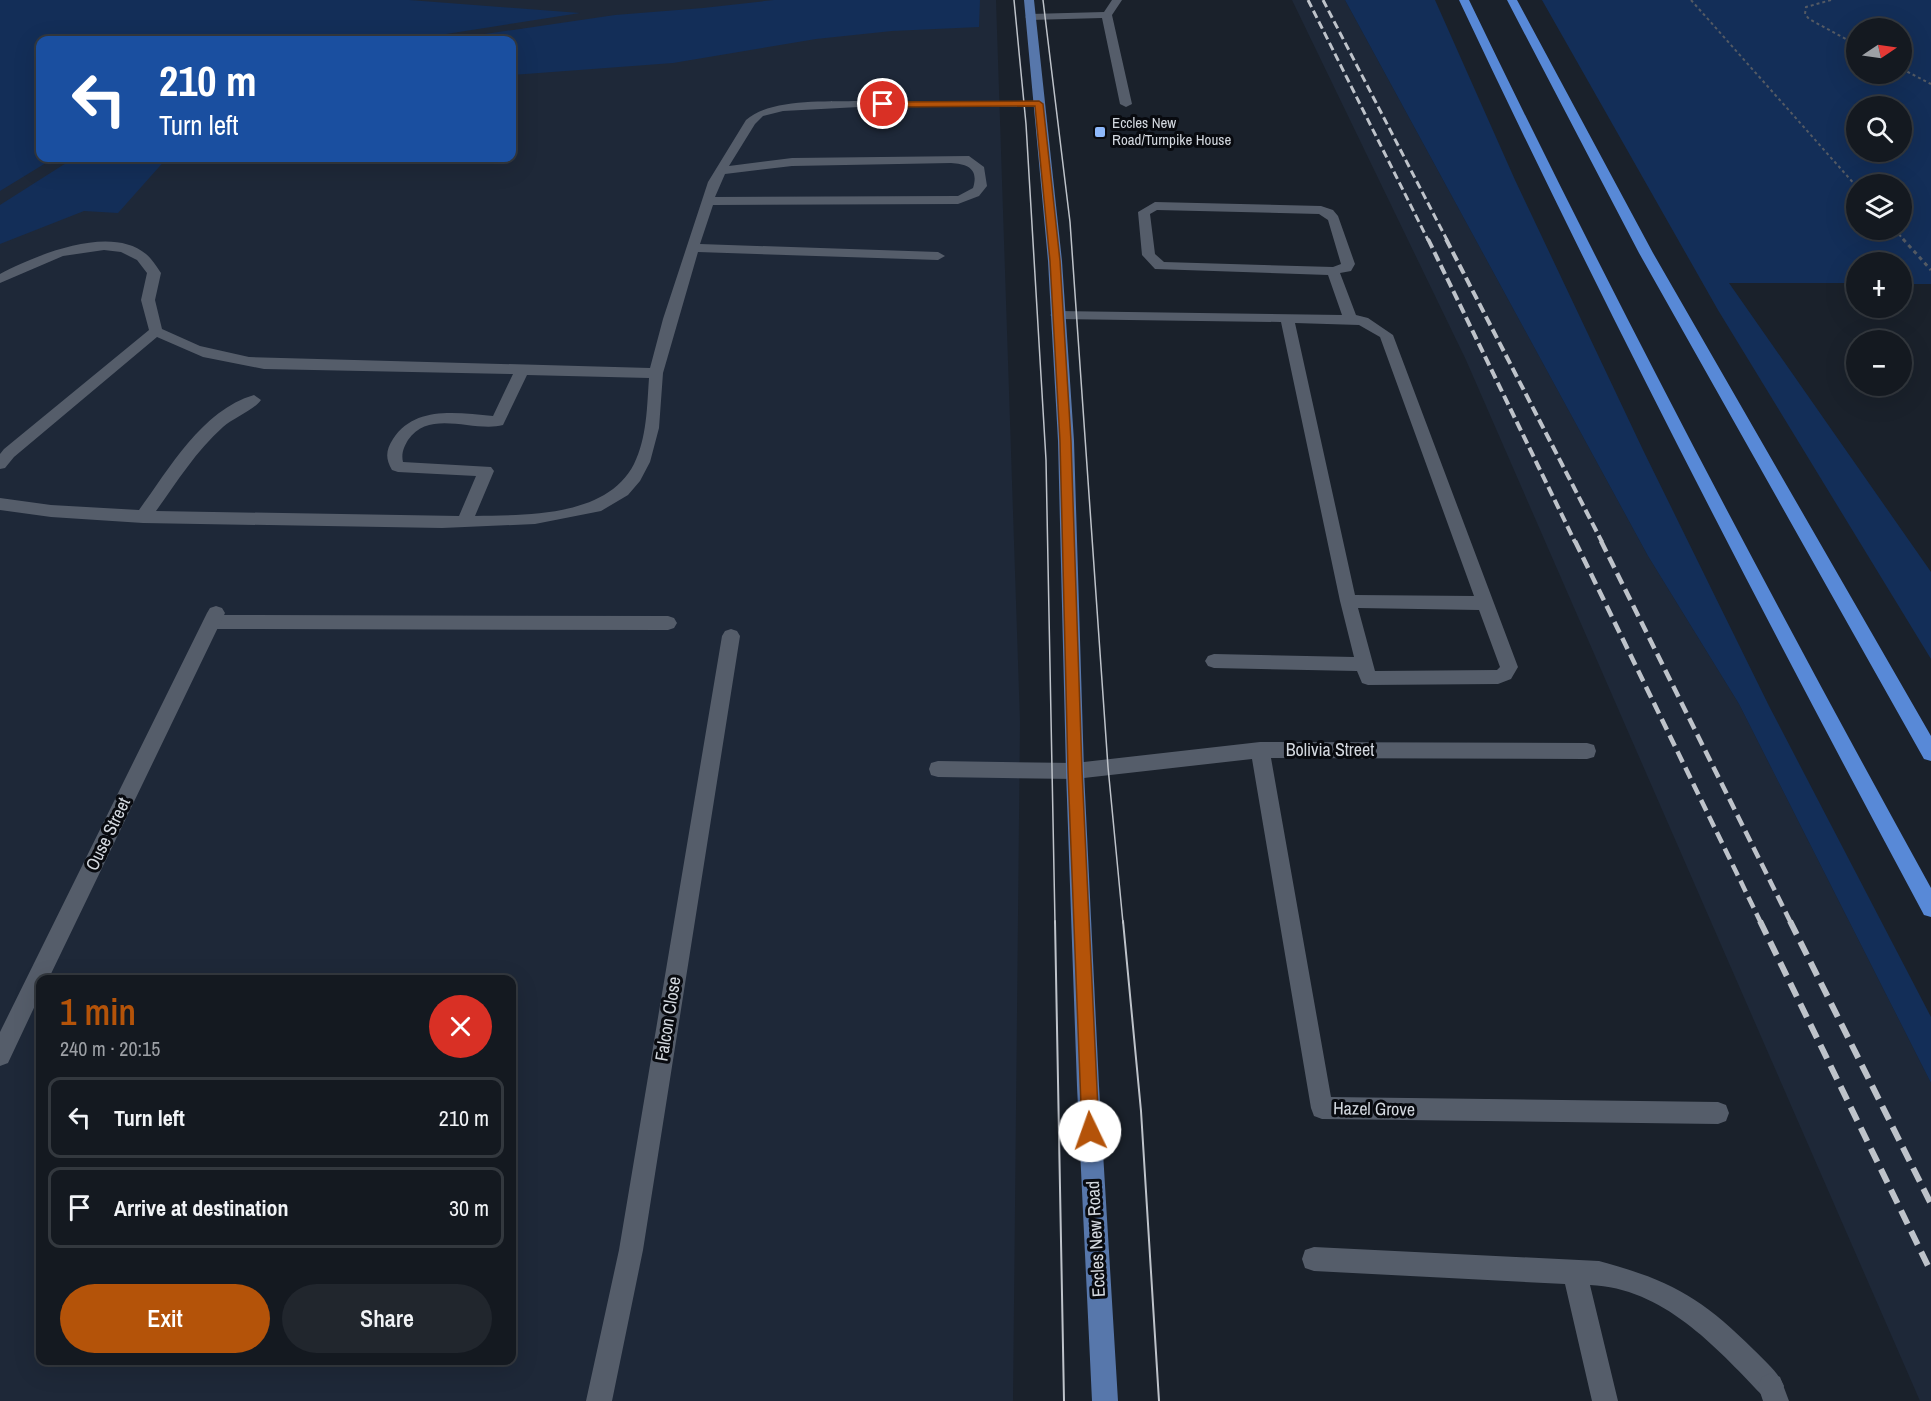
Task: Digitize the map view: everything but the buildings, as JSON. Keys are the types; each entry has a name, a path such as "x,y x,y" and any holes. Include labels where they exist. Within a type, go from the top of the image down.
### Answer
{"highway":[{"path":"1464,0 1602,286 1750,570 1931,908"},
{"path":"1512,0 1646,253 1931,753"}],"main road":[{"name":"Eccles New Road","path":"1029,8 1055,261 1066,441 1075,771 1088,1086 1105,1401"}],"street":[{"path":"1117,0 1107,15 1126,104"},
{"path":"1029,8 1107,15"},
{"path":"0,504 37,512 233,521 465,521 528,520 578,512 606,502 628,486 642,465 653,431 657,373 670,319 708,201 721,171 750,122 759,114 783,108 859,104 1039,104"},
{"path":"708,201 958,200 972,197 979,191 981,183 981,173 978,167 969,160 951,159 792,162 721,171"},
{"path":"1155,206 1321,210 1329,213 1334,219 1348,264 1346,268 1333,271 1160,266 1149,255 1144,212 1155,206"},
{"path":"0,279 22,267 73,249 102,246 126,249 140,254 149,263 154,273 148,300 156,330 178,345 220,359 264,364 521,372 657,373"},
{"path":"693,248 938,256"},
{"path":"1333,271 1350,319"},
{"path":"1058,315 1287,318 1350,319 1363,321 1386,335 1509,667 1505,674 1498,677 1368,678 1348,601 1287,318"},
{"path":"0,464 9,453 156,330"},
{"path":"465,521 486,471 404,468 396,466 393,461 394,451 406,430 417,423 436,419 498,421 521,372"},
{"path":"142,517 207,430 238,407 254,400"},
{"path":"1348,601 1485,603"},
{"name":"Ouse Street","path":"39,975 214,617 668,623"},
{"name":"Falcon Close","path":"599,1401 631,1250 731,636"},
{"path":"1214,661 1365,664"},
{"name":"Bolivia Street","path":"938,769 1075,771 1260,750 1587,751"},
{"name":"Hazel Grove","path":"1260,750 1322,1108 1718,1113"},
{"name":"Ouse Street","path":"0,1055 36,981"},
{"path":"1314,1259 1599,1273 1644,1286 1674,1300 1719,1334 1774,1393"},
{"path":"1575,1272 1605,1401"}],"path":[{"path":"1691,0 1846,175"},
{"path":"1831,0 1806,7 1805,14 1809,19 1846,39"},
{"path":"1912,74 1931,84"},
{"path":"1904,240 1931,270"}],"shaded area":[{"path":"0,0 996,0 1020,722 1013,1401 0,1401"},
{"path":"0,0 409,0 580,13 433,36 36,36 36,162 47,162 0,191"},
{"path":"774,0 980,0 979,27 892,31 816,39 673,63 516,75 516,36 471,36 615,15"},
{"path":"1292,0 1345,0 1648,556 1739,704 1931,1083 1931,1401 1920,1401 1466,360"},
{"path":"1345,0 1435,0 1515,180 1643,450 1769,706 1931,1017 1931,1083 1739,704 1648,556"},
{"path":"1542,0 1931,0 1931,284 1912,284 1912,252 1846,252 1846,283 1729,283 1931,572 1931,659 1718,310"},
{"path":"68,162 163,162 118,213 84,211 0,244 0,205"}],"tram line":[{"path":"1014,0 1026,124 1046,460 1055,923"},
{"path":"1043,0 1070,222 1108,767 1123,923"},
{"path":"1055,921 1064,1401"},
{"path":"1123,921 1141,1111 1159,1401"}],"railway":[{"path":"1308,0 1428,240"},
{"path":"1323,0 1447,240"},
{"path":"1428,239 1575,542"},
{"path":"1446,239 1602,542"},
{"path":"1575,541 1761,923"},
{"path":"1601,541 1791,923"},
{"path":"1760,921 1931,1272"},
{"path":"1790,921 1931,1204"}],"place":[{"name":"Eccles New Road/Turnpike House","path":"1100,132"}],"route":[{"path":"883,104 1039,104 1055,261 1066,441 1075,771 1090,1131"}]}
